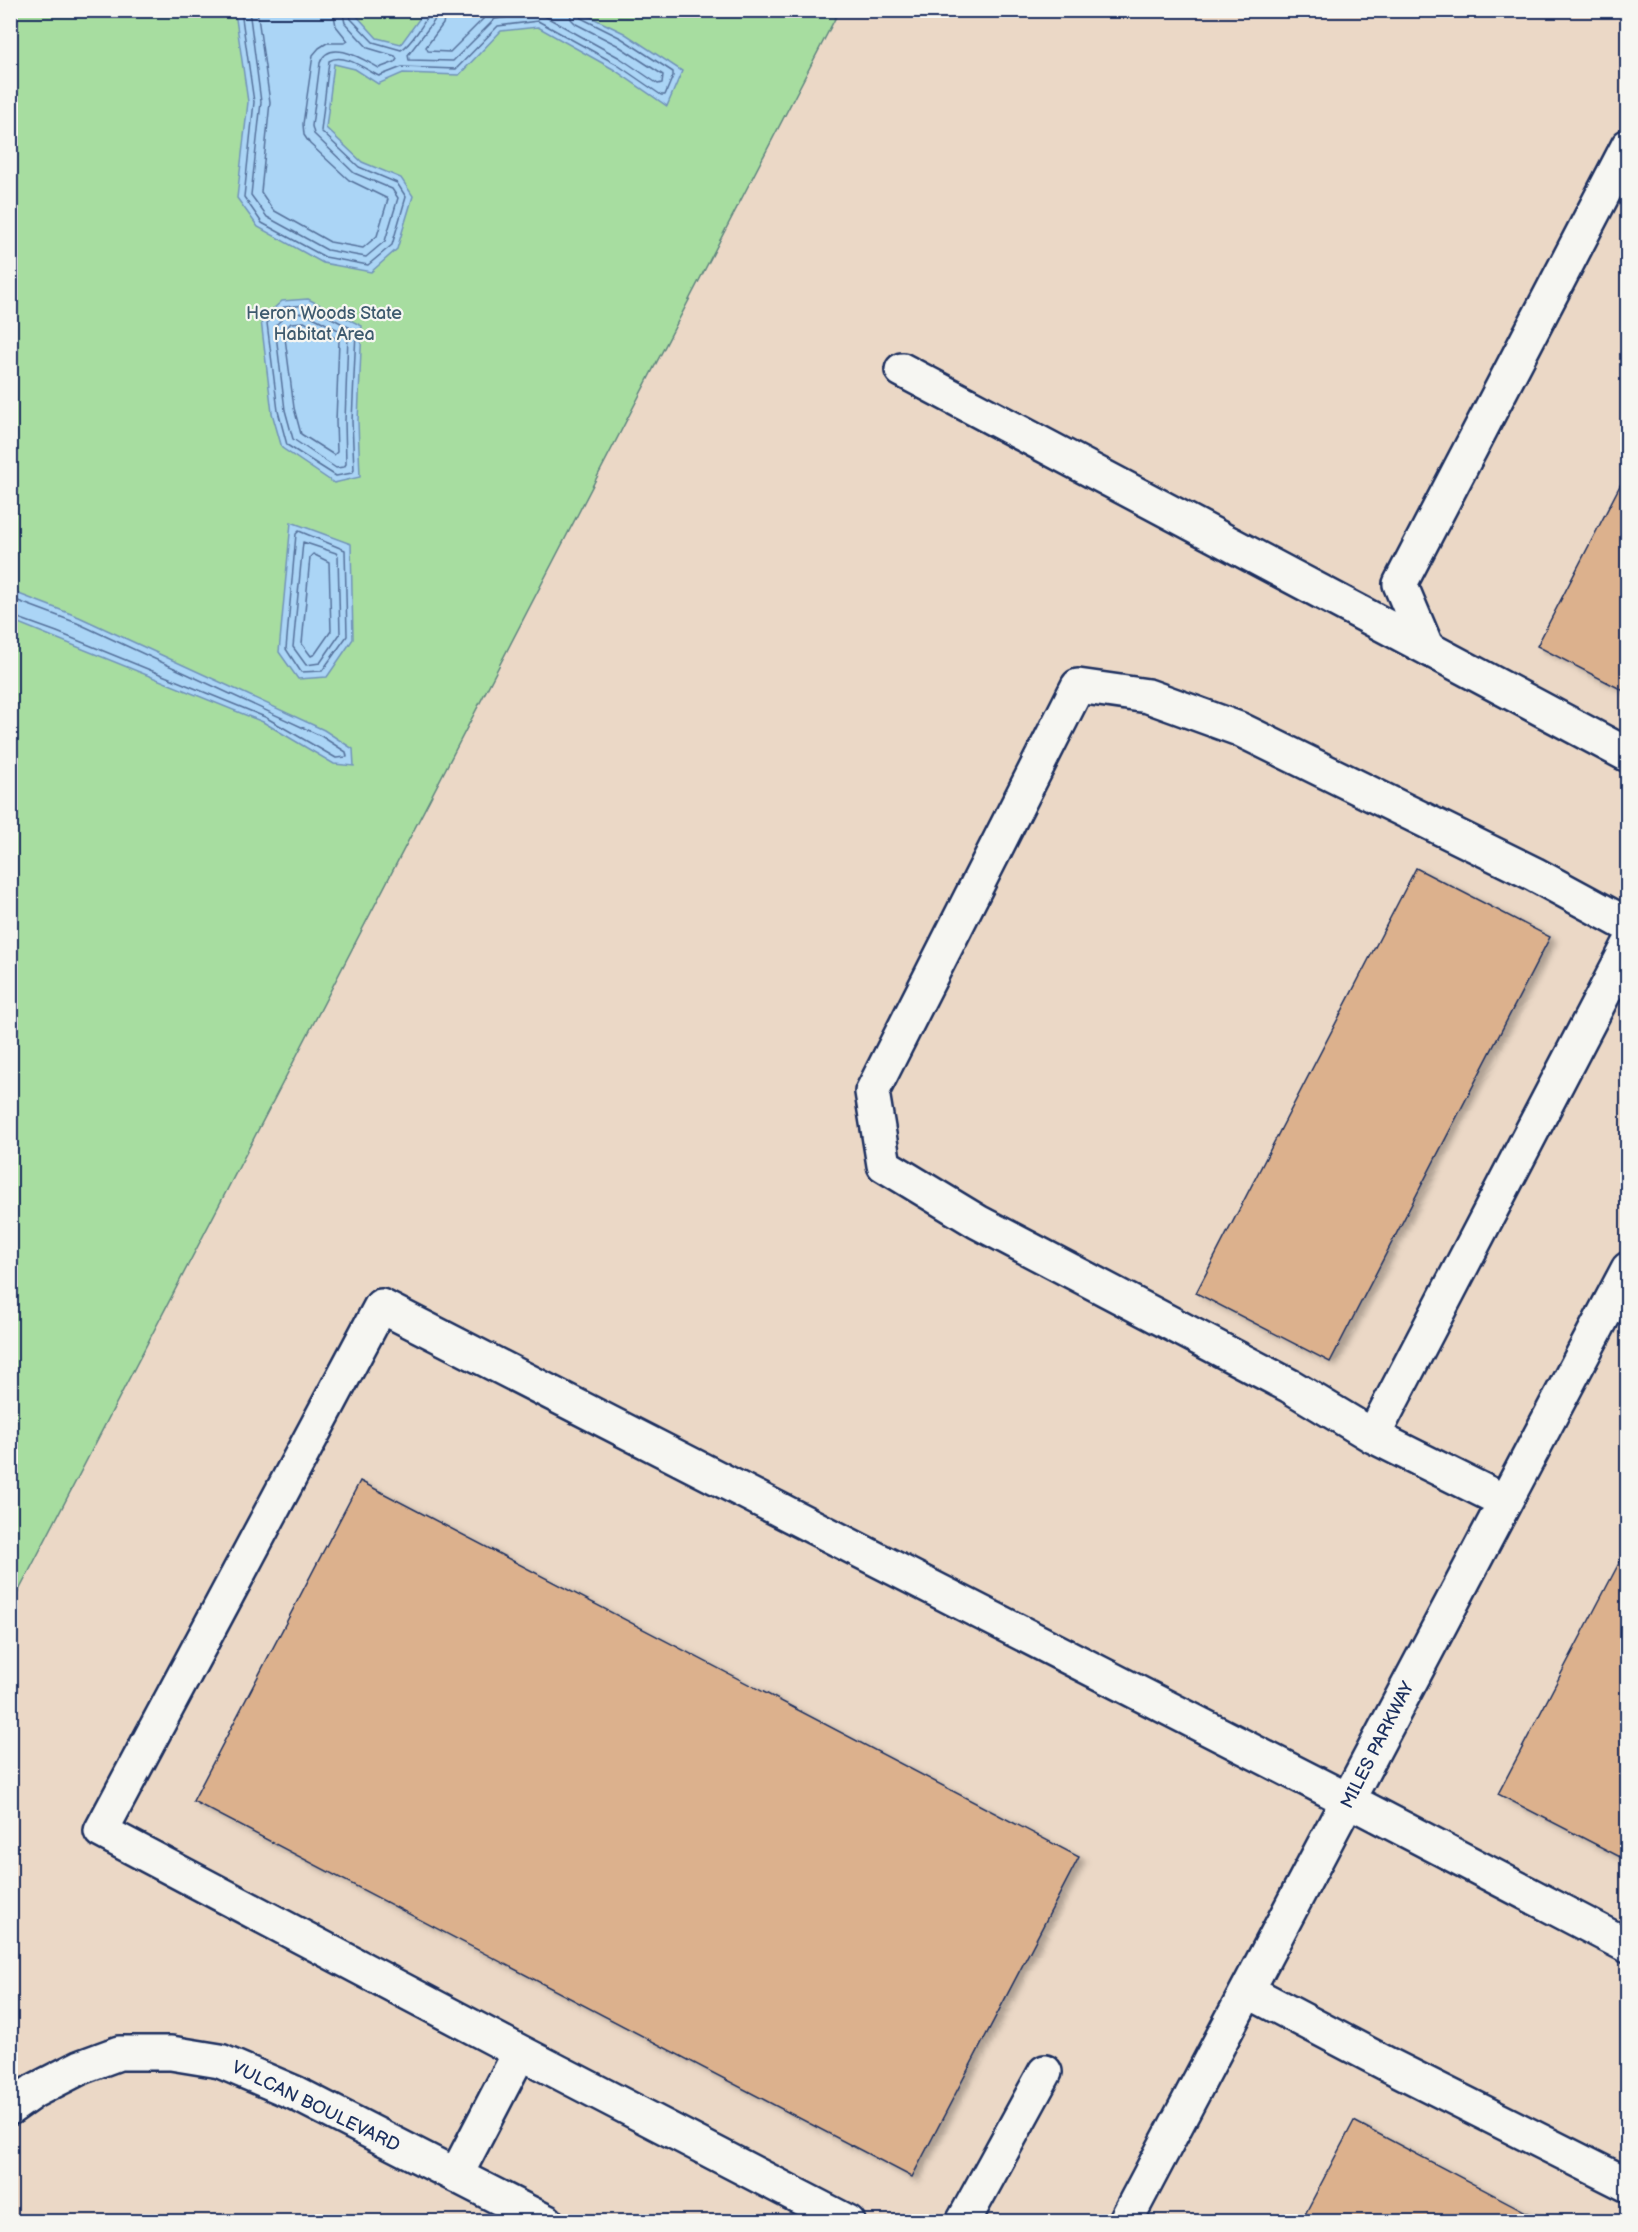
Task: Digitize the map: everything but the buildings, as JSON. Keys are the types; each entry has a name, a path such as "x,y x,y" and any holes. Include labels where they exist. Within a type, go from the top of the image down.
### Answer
{"street":[{"path":"1427,648 1400,584 1628,146"},
{"path":"902,370 1628,755"},
{"path":"1504,1501 1373,1436 1290,1386 978,1222 884,1165 872,1092 1078,686 1148,696 1239,729 1534,874 1628,925"},
{"path":"1373,1436 1628,947"},
{"name":"MILES PARKWAY","path":"1125,2222 1628,1269"},
{"path":"848,2222 101,1831 381,1306 1348,1800 1628,1946"},
{"path":"1248,1991 1628,2186"},
{"path":"456,2175 520,2052"},
{"name":"VULCAN BOULEVARD","path":"10,2108 34,2091 81,2067 119,2053 171,2053 220,2061 295,2093 547,2222"},
{"path":"963,2222 1045,2072"}],"shaded area":[{"path":"839,11 1627,11 1627,2221 11,2221 10,1606"}],"green space":[{"name":"Heron Woods State Habitat Area","path":"11,11 839,11 11,1606"}],"water":[{"path":"231,11 354,11 377,38 401,44 425,11 578,11 624,33 682,71 667,106 613,69 538,27 501,31 459,75 403,73 378,84 355,69 334,64 326,128 362,162 401,178 413,196 397,249 371,272 323,263 258,227 237,198 248,102 236,19"},
{"path":"308,299 362,326 358,421 360,477 334,483 282,448 272,413 261,320 282,301"},
{"path":"291,522 351,544 353,639 327,677 298,679 279,652"},
{"path":"11,591 79,617 324,730 353,749 354,766 334,764 263,722 11,620"}]}
